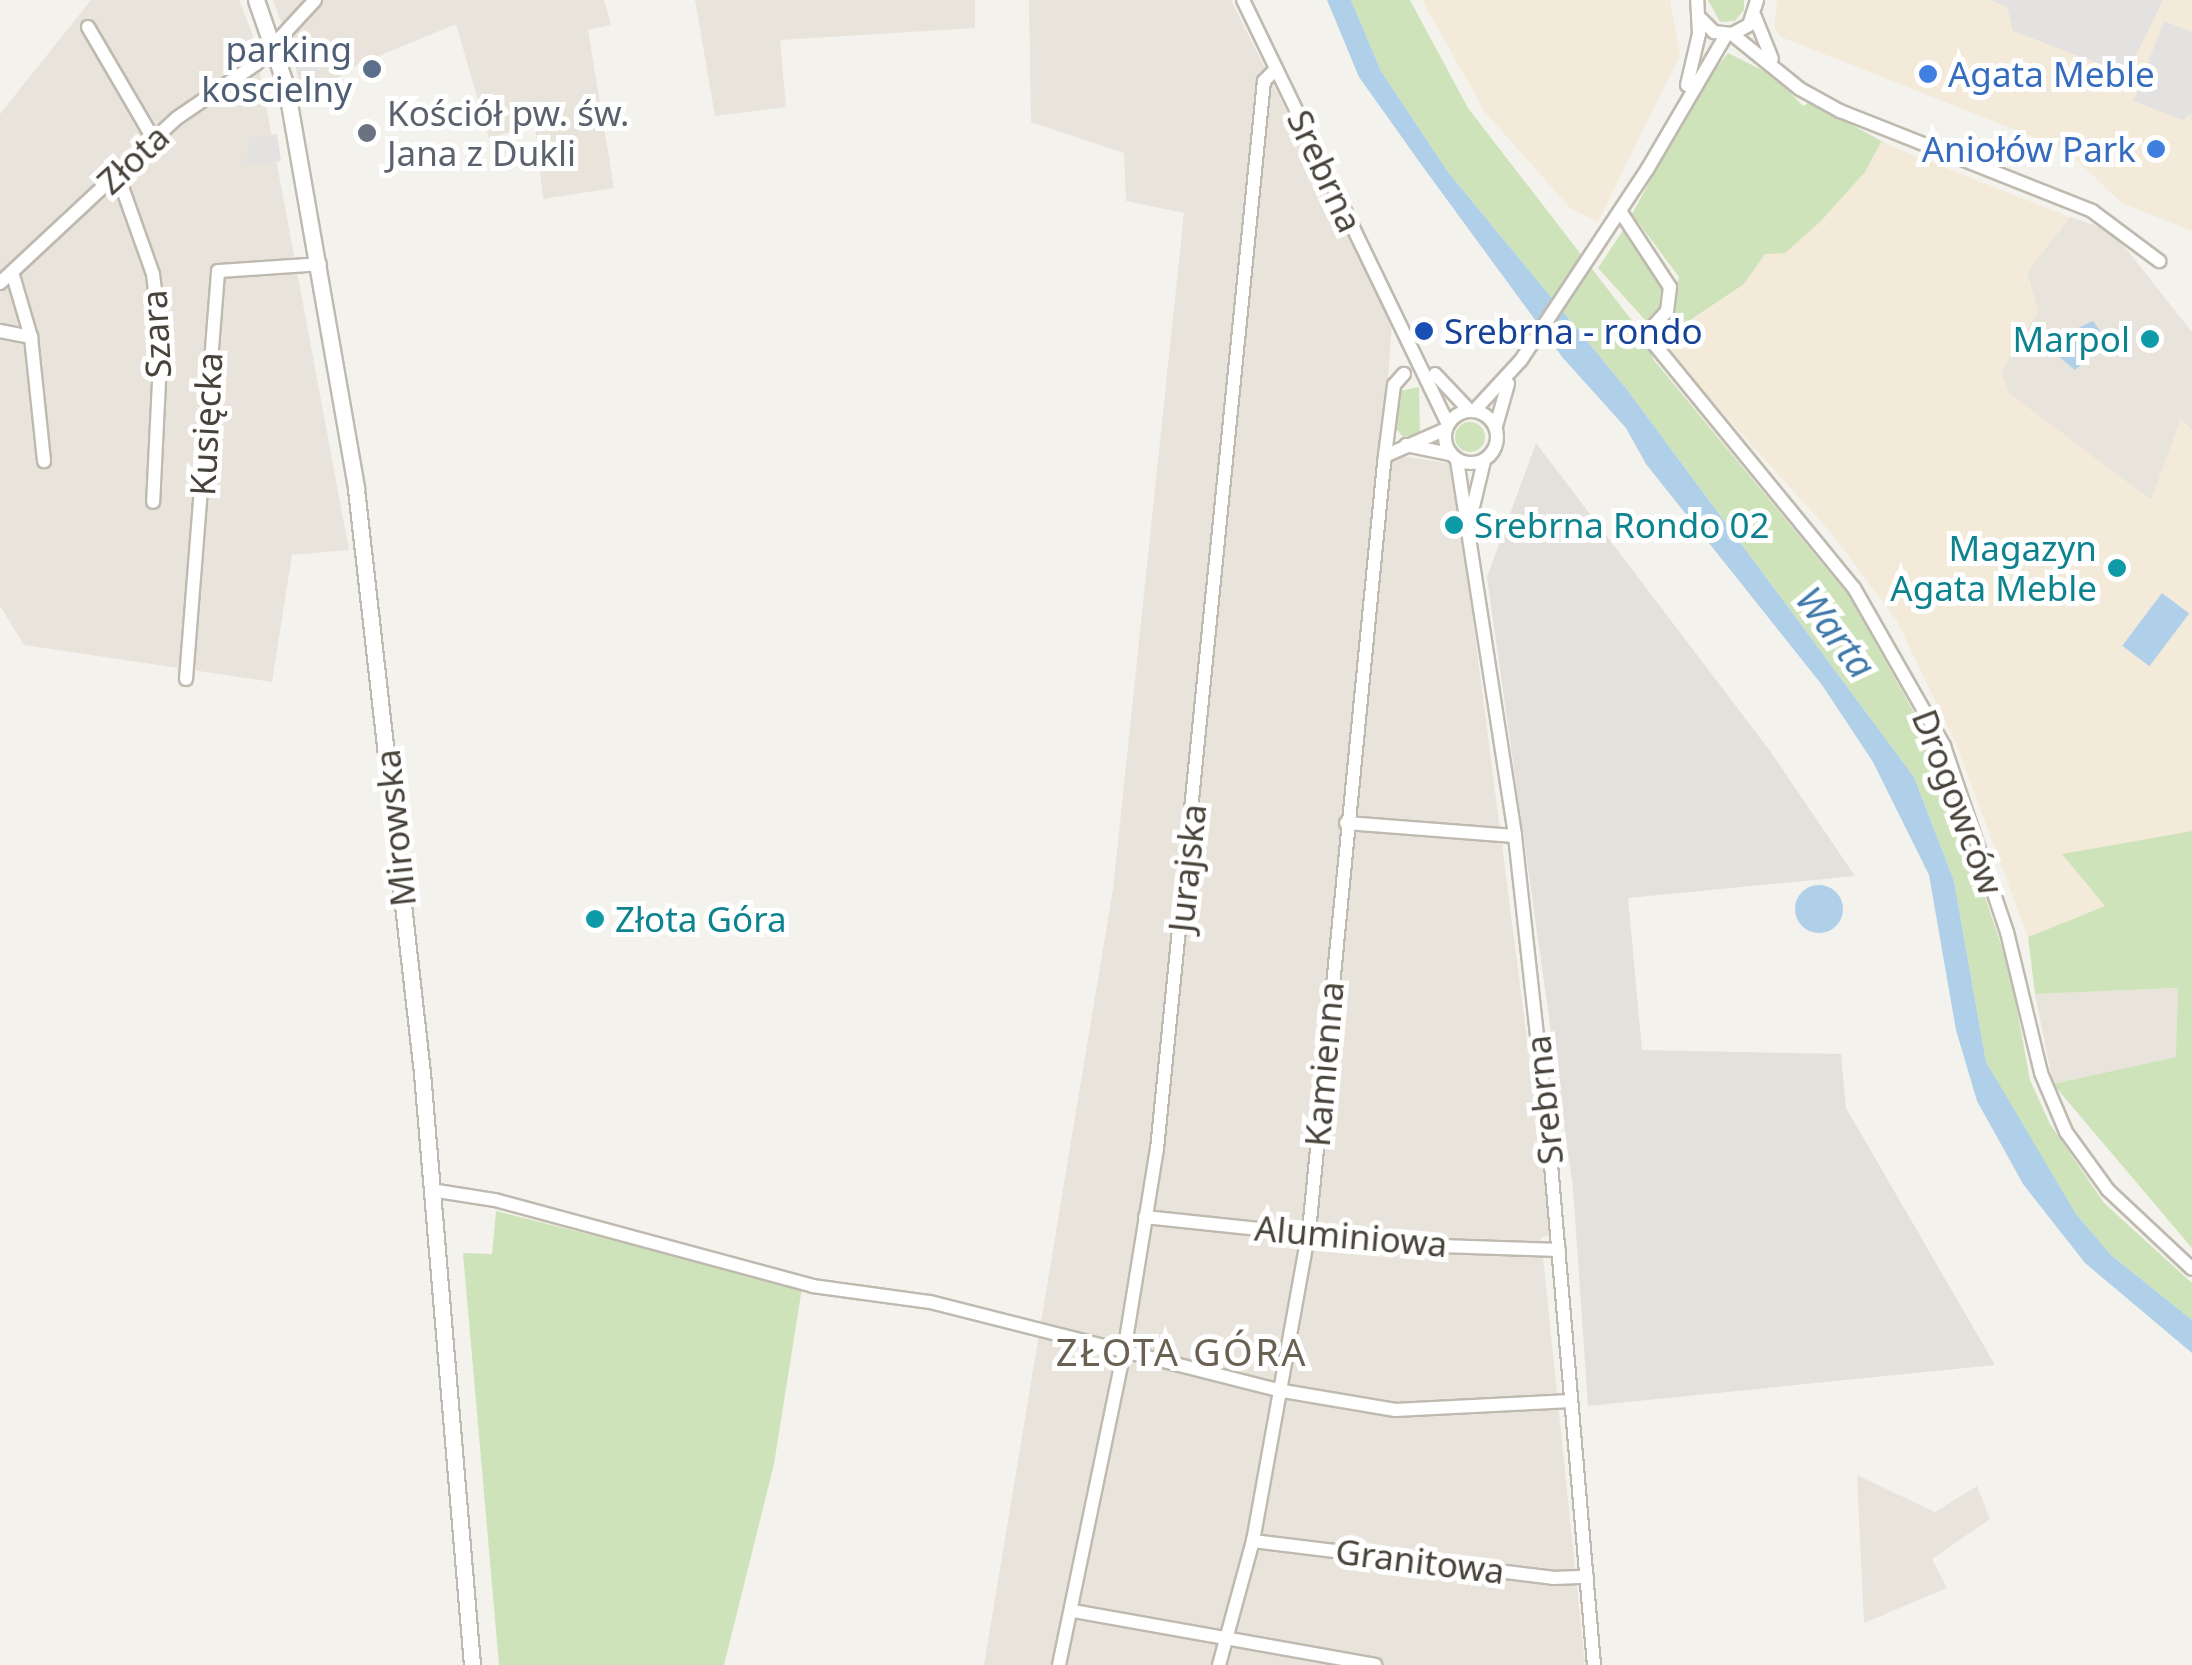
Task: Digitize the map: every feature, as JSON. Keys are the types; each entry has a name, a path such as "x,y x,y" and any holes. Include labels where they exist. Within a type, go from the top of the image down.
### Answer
{"street":[{"name":"Mirowska","path":"256,0 274,46 320,264 358,508 431,1190 472,1665"},
{"path":"274,46 315,0"},
{"name":"Srebrna","path":"1243,0 1447,426"},
{"path":"1684,102 1698,16 1697,0"},
{"path":"1757,0 1755,17 1760,41 1786,77"},
{"path":"1698,16 1786,77 1880,129 2092,211 2159,261"},
{"path":"1404,444 1484,461 1496,446 1496,410 1521,360 1620,211 1729,34 1755,17"},
{"path":"88,27 154,140"},
{"name":"Złota","path":"0,284 154,140 274,46"},
{"name":"Jurajska","path":"1060,1665 1124,1352 1144,1218 1219,563 1264,80 1276,69"},
{"name":"Szara","path":"117,173 153,274 159,324 153,502"},
{"name":"Drogowców","path":"1620,211 1670,286 1667,311 1646,334 1854,588 1944,746 2007,932 2041,1073 2066,1132 2108,1190 2192,1269"},
{"name":"Kusięcka","path":"186,679 218,271 320,264"},
{"path":"12,272 31,337 44,460"},
{"path":"0,331 31,337"},
{"name":"Srebrna","path":"1409,340 1472,411"},
{"path":"1388,456 1404,444 1472,411 1521,360"},
{"name":"Kamienna","path":"1220,1665 1253,1541 1283,1391 1308,1231 1346,823 1394,385 1404,374"},
{"path":"1472,411 1496,428"},
{"path":"1447,426 1454,457"},
{"name":"Srebrna","path":"1454,457 1514,836 1559,1250 1594,1665"},
{"name":"Srebrna","path":"1469,538 1484,461"},
{"path":"1346,823 1514,836"},
{"path":"431,1190 496,1200 813,1286 930,1302 1283,1391 1395,1410 1570,1401"},
{"name":"Aluminiowa","path":"1144,1218 1308,1231 1411,1245 1559,1250"},
{"name":"Granitowa","path":"1253,1541 1553,1578 1587,1577"},
{"path":"1073,1610 1375,1665"}],"shaded area":[{"path":"91,0 239,0 253,36 349,550 292,555 272,682 24,645 0,606 0,114"},
{"path":"273,0 604,0 611,25 588,30 614,188 543,199 535,125 489,138 456,24 357,65 309,98"},
{"path":"695,0 975,0 975,28 780,40 786,107 715,116"},
{"path":"1029,0 1231,0 1392,322 1383,453 1453,464 1552,1234 1541,1238 1585,1665 984,1665 1113,889 1184,213 1126,201 1124,153 1031,122"},
{"path":"1422,0 1670,0 1680,55 1598,222 1570,208 1485,112"},
{"path":"1777,0 2192,0 2192,231 2122,203 2066,150 1781,37 1774,27"},
{"path":"1990,0 2163,0 2127,74 2013,31 2007,7"},
{"path":"2164,21 2192,32 2192,124 2191,114 2183,120 2133,101"},
{"path":"301,40 317,57 319,77 302,92 291,49"},
{"path":"277,134 281,161 245,165 250,138"},
{"path":"1881,142 2070,217 2027,272 2038,311 2001,372 2009,393 2151,500 2181,418 2192,431 2192,831 2063,854 2105,906 2028,937 1956,744 1897,621 1833,535 1667,351 1693,330 1689,322 1744,284 1765,254 1821,221 1865,172"},
{"path":"2070,217 2112,231 2192,332 2192,431 2181,419 2152,500 2045,424 2009,393 2001,372 2038,311 2027,272"},
{"path":"1536,443 1770,751 1855,876 1628,898 1642,1050 1841,1054 1846,1108 1995,1365 1588,1406 1573,1188 1487,577"},
{"path":"2178,988 2177,1057 2053,1084 2035,994"},
{"path":"1857,1475 1935,1512 1977,1486 1990,1519 1932,1559 1947,1588 1864,1623"}],"green space":[{"path":"1351,0 1410,0 1468,108 1650,344 1653,359 1849,596 1936,752 2010,971 2030,1080 2050,1124 2104,1203 2192,1283 2192,1320 2111,1255 2076,1214 1986,1062 1954,881 1914,777 1625,387 1448,172 1381,71"},
{"path":"1708,0 1744,0 1744,10 1735,21 1720,22"},
{"path":"1728,53 1774,76 1803,106 1810,102 1887,144 1881,142 1865,172 1821,221 1785,253 1765,254 1744,284 1689,321 1693,330 1686,335 1681,327 1664,328 1679,277 1632,214 1701,88"},
{"path":"1624,229 1665,284 1664,303 1646,321 1598,268"},
{"path":"1419,387 1420,434 1403,437 1396,428 1400,391"},
{"path":"1470,422 1481,426 1485,437 1481,448 1470,452 1459,448 1455,437 1459,426"},
{"path":"2192,831 2192,1248 2053,1084 2176,1057 2178,988 2035,994 2028,937 2105,906 2062,854"},
{"path":"496,1211 802,1288 774,1464 724,1665 499,1665 463,1253 492,1254"}],"water":[{"path":"1327,0 1351,0 1381,71 1448,172 1625,387 1914,777 1954,881 1986,1062 2076,1214 2111,1255 2192,1320 2192,1353 2085,1263 2023,1184 1977,1101 1956,1030 1929,875 1873,762 1822,685 1646,464 1626,428 1563,358 1423,167 1359,77"},
{"path":"2093,321 2108,342 2075,370 2059,357 2076,329"},
{"path":"2162,593 2189,613 2149,666 2122,646"},
{"path":"1819,885 1836,892 1843,909 1836,926 1819,933 1802,926 1795,909 1802,892"}],"place":[{"name":"parking koscielny","path":"372,69"},
{"name":"Agata Meble","path":"1928,74"},
{"name":"Kościół pw. św. Jana z Dukli","path":"367,133"},
{"name":"Aniołów Park","path":"2156,149"},
{"name":"Srebrna - rondo","path":"1424,331"},
{"name":"Marpol","path":"2150,339"},
{"name":"Srebrna Rondo 02","path":"1454,525"},
{"name":"Magazyn Agata Meble","path":"2117,568"},
{"name":"Złota Góra","path":"595,919"}],"district":[{"name":"ZŁOTA GÓRA","path":"1182,1352"}],"water label":[{"name":"Warta","path":"1836,632"}]}
